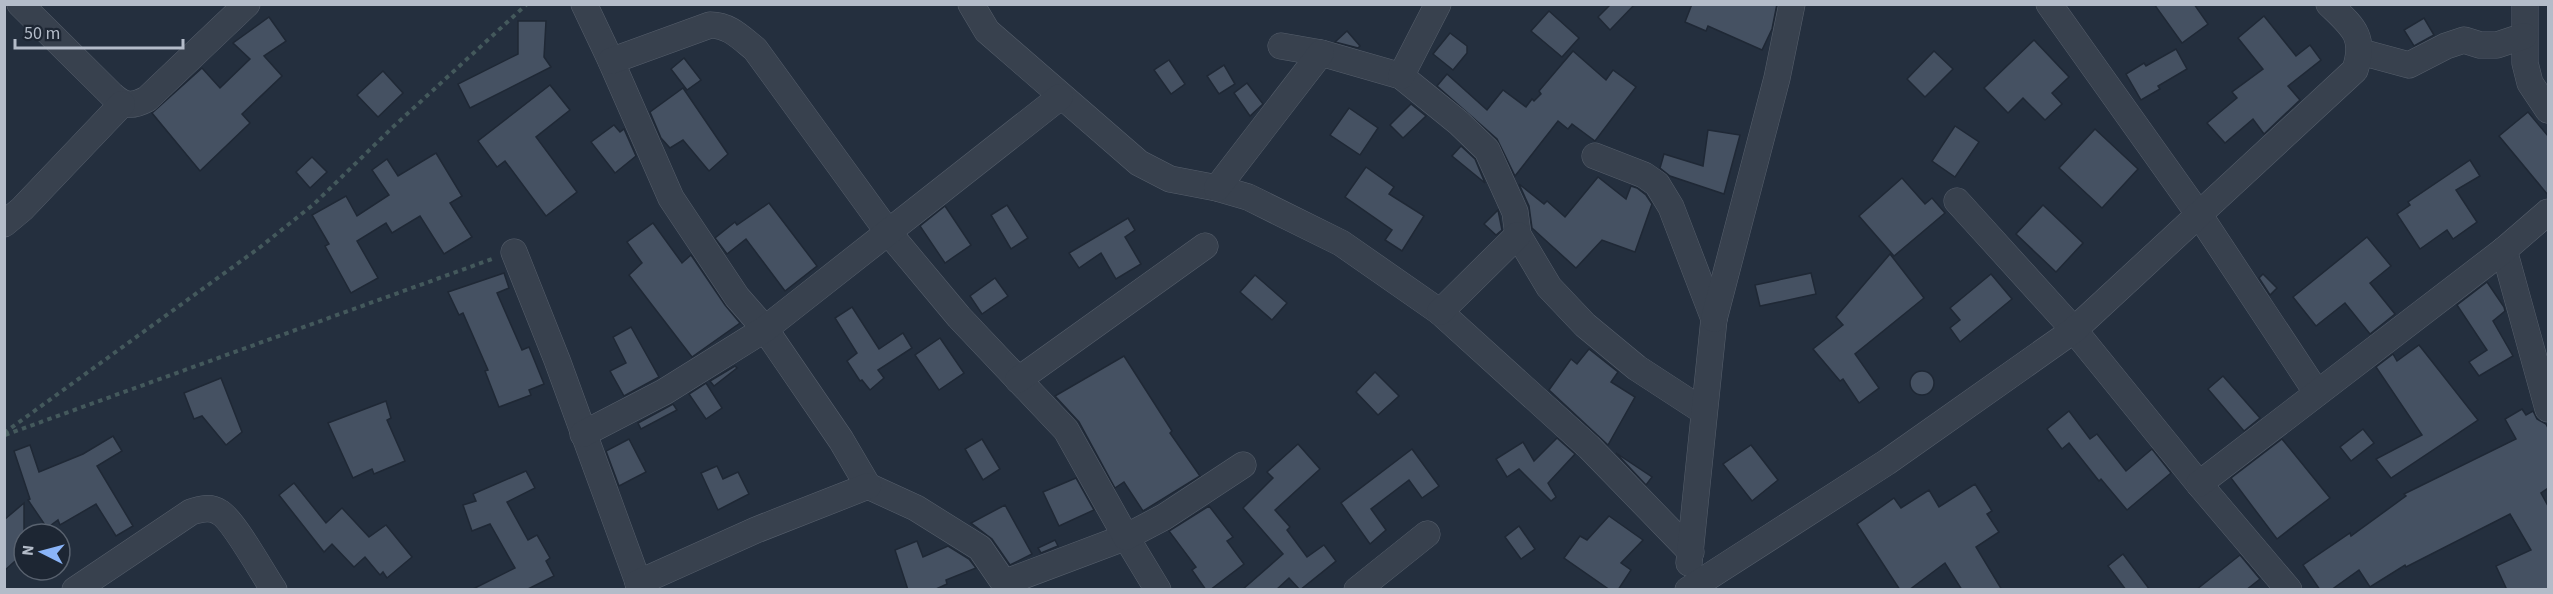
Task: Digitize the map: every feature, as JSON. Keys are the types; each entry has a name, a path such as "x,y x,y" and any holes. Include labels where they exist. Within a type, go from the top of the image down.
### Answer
{"street":[{"path":"20,4 122,104 135,106 147,99 247,4"},
{"path":"584,4 671,198 737,297 765,329 841,440 868,486 916,508 980,548 1002,586 1126,537 1164,517 1243,465"},
{"path":"971,4 987,31 1060,97 1139,163 1170,179 1248,197 1341,243 1440,312 1590,447 1690,552"},
{"path":"1401,76 1438,4"},
{"path":"1686,590 1714,319 1777,78 1792,4"},
{"path":"2049,4 2200,216 2318,393"},
{"path":"1686,590 1887,462 2074,330 2200,216 2355,70 2361,52 2353,27 2329,4"},
{"path":"2525,4 2525,63 2530,83 2548,110"},
{"path":"611,61 710,25 721,25 729,29 755,49 888,232 960,317 1066,430 1158,590"},
{"path":"2361,52 2409,64 2464,40 2480,45 2497,45 2524,36"},
{"path":"1281,46 1321,53 1401,76 1459,123 1487,150 1515,212 1518,235 1549,287 1584,325 1637,368 1703,411"},
{"path":"1217,188 1321,53"},
{"path":"583,434 664,393 765,329 1060,97"},
{"path":"4,224 22,209 122,104"},
{"path":"1595,156 1644,175 1657,184 1671,207 1714,319"},
{"path":"1957,201 2074,330 2199,484 2289,590"},
{"path":"2199,484 2504,250 2548,212"},
{"path":"1440,312 1518,235"},
{"path":"1018,380 1205,246"},
{"path":"2504,250 2548,409"},
{"path":"514,252 640,586 756,530 868,486"},
{"path":"75,590 191,512 204,508 219,512 229,523 274,590"},
{"path":"1357,590 1427,534"}],"path":[{"path":"4,434 259,248 314,204 394,126 527,4"},
{"path":"4,434 514,252"}],"building":[{"path":"1611,4 1635,4 1610,30 1598,17"},
{"path":"1692,4 1777,4 1772,29 1762,50 1708,26 1706,31 1685,22"},
{"path":"2154,4 2194,4 2208,24 2182,43"},
{"path":"1549,11 1579,38 1562,57 1531,31"},
{"path":"2264,16 2296,56 2310,45 2321,60 2288,86 2300,100 2264,134 2253,119 2225,143 2207,123 2237,98 2232,92 2263,69 2238,38"},
{"path":"269,17 286,41 264,56 282,76 242,114 250,123 200,171 152,113 202,68 220,88 250,59 233,43"},
{"path":"2424,18 2434,35 2414,46 2404,30"},
{"path":"518,21 546,21 544,57 551,67 470,108 458,84 518,54"},
{"path":"1347,31 1360,46 1358,48 1335,42"},
{"path":"1450,33 1467,46 1467,53 1453,70 1433,54"},
{"path":"2034,40 2069,77 2052,93 2062,104 2045,120 2023,98 2008,113 1984,88"},
{"path":"2176,49 2187,69 2158,86 2160,89 2141,100 2126,74"},
{"path":"1573,51 1606,80 1613,70 1636,87 1595,141 1572,124 1568,129 1558,121 1515,176 1497,139 1437,86 1447,74 1487,110 1503,90 1526,107 1532,99 1534,101 1541,94 1539,91"},
{"path":"1934,51 1953,69 1925,97 1907,79"},
{"path":"684,58 701,80 687,90 671,69"},
{"path":"1169,60 1185,84 1171,94 1154,70"},
{"path":"1224,65 1235,84 1219,94 1207,76"},
{"path":"383,71 403,93 378,117 357,95"},
{"path":"1247,83 1263,104 1250,116 1234,93"},
{"path":"550,85 570,110 536,137 577,192 546,216 505,161 497,167 478,141"},
{"path":"683,88 728,154 709,171 683,140 670,148 661,138 650,112"},
{"path":"1411,104 1426,116 1403,138 1390,125"},
{"path":"1349,108 1378,128 1360,155 1330,135"},
{"path":"2528,112 2548,136 2548,195 2499,136"},
{"path":"614,125 620,132 624,129 636,156 615,173 591,142"},
{"path":"1955,126 1979,142 1955,177 1932,161"},
{"path":"2095,129 2138,169 2102,208 2059,168"},
{"path":"1708,130 1740,135 1724,194 1670,176 1660,168 1664,154 1703,166"},
{"path":"1461,146 1475,159 1485,183 1452,156"},
{"path":"436,153 462,196 450,203 472,237 444,254 420,216 392,233 386,223 357,241 378,278 351,293 325,246 329,244 312,215 346,196 357,216 389,195 372,170 387,159 398,176"},
{"path":"312,157 327,172 310,188 296,172"},
{"path":"2470,160 2480,176 2456,190 2477,222 2453,239 2447,230 2420,249 2397,214 2410,205 2408,202"},
{"path":"1366,167 1394,187 1389,194 1424,216 1402,251 1385,240 1392,230 1345,197"},
{"path":"1598,177 1626,199 1631,186 1637,188 1652,204 1635,252 1602,240 1576,268 1532,228 1529,206 1519,184 1544,204 1547,201 1565,217"},
{"path":"1902,178 1925,204 1932,198 1945,213 1894,256 1859,216"},
{"path":"769,203 817,266 785,291 746,239 727,254 715,238 735,222 737,225"},
{"path":"1007,205 1028,238 1011,249 991,215"},
{"path":"2043,205 2083,243 2056,272 2016,234"},
{"path":"945,206 971,245 945,263 920,226"},
{"path":"1498,210 1502,230 1496,235 1484,224"},
{"path":"1128,218 1135,230 1125,237 1141,264 1116,279 1101,253 1079,268 1069,253"},
{"path":"653,223 682,263 691,255 740,323 692,357 629,275 642,263 627,242"},
{"path":"2367,237 2391,266 2370,283 2395,314 2370,334 2345,303 2316,326 2293,297"},
{"path":"1890,254 1924,298 1855,354 1879,388 1859,403 1843,379 1840,381 1813,349 1843,325 1836,317"},
{"path":"504,273 509,288 497,293 522,350 529,347 544,384 529,390 531,395 499,407 485,371 488,370 463,313 459,315 448,292"},
{"path":"1811,273 1816,294 1760,306 1755,285"},
{"path":"1991,274 2012,299 1960,342 1950,328 1960,320 1950,308"},
{"path":"2263,274 2277,288 2270,295 2259,278"},
{"path":"1255,275 1287,303 1272,320 1240,292"},
{"path":"995,278 1008,296 982,314 970,296"},
{"path":"2487,282 2504,307 2505,311 2493,321 2513,356 2479,376 2469,362 2487,350 2457,305"},
{"path":"852,307 879,349 903,333 912,348 878,370 884,378 870,390 862,380 860,381 847,361 857,353 835,318"},
{"path":"631,327 659,377 624,396 610,371 626,363 613,337"},
{"path":"940,338 964,373 939,390 915,355"},
{"path":"2419,345 2478,420 2391,478 2376,459 2422,435 2376,367 2393,354 2397,361"},
{"path":"1589,349 1618,372 1611,382 1635,397 1608,445 1549,390 1571,359 1577,364"},
{"path":"1124,356 1172,431 1170,433 1200,476 1143,511 1124,482 1115,488 1079,422 1055,396"},
{"path":"735,366 737,368 714,386 710,381"},
{"path":"1922,371 1931,374 1934,383 1931,392 1922,395 1913,392 1910,383 1913,374"},
{"path":"1375,372 1399,396 1378,415 1356,392"},
{"path":"2223,376 2260,418 2244,431 2208,389"},
{"path":"221,378 242,432 226,445 202,416 194,419 184,393"},
{"path":"706,383 722,408 706,419 689,394"},
{"path":"386,401 391,418 387,420 405,461 374,474 372,469 353,478 328,423"},
{"path":"673,404 677,410 641,429 638,423"},
{"path":"2522,409 2526,415 2533,411 2537,419 2546,424 2548,428 2548,488 2541,493 2548,506 2548,590 2507,590 2496,566 2531,550 2510,514 2406,567 2405,565 2370,587 2359,570 2331,590 2320,590 2303,565 2350,533 2351,536 2406,496 2404,494 2516,439 2505,419"},
{"path":"2069,411 2090,439 2097,434 2126,471 2152,449 2171,473 2127,510 2101,479 2099,481 2069,443 2062,449 2047,429"},
{"path":"2363,429 2374,443 2351,461 2340,447"},
{"path":"113,436 122,451 97,466 133,526 116,536 96,504 65,522 58,520 43,522 28,500 30,499 14,451 30,445 39,472 83,454"},
{"path":"1557,438 1575,454 1548,483 1556,497 1551,501 1519,469 1507,477 1496,459 1523,442 1534,461"},
{"path":"629,439 646,472 619,486 606,451"},
{"path":"982,439 1000,469 983,480 965,449"},
{"path":"2282,439 2330,498 2277,539 2231,478"},
{"path":"1298,444 1320,469 1275,510 1290,527 1287,530 1307,557 1324,545 1336,561 1300,590 1289,578 1276,590 1242,590 1283,554 1243,508 1273,478 1267,472"},
{"path":"1751,445 1778,480 1752,501 1723,464"},
{"path":"1412,449 1439,486 1422,498 1409,480 1371,509 1386,530 1370,544 1341,503"},
{"path":"1616,453 1652,477 1646,485"},
{"path":"717,466 723,479 738,472 749,494 718,510 701,473"},
{"path":"526,471 535,488 507,502 528,540 537,535 550,558 546,561 554,576 526,590 471,590 515,568 490,524 472,531 463,505 476,501 473,494"},
{"path":"1076,478 1094,510 1059,526 1043,492"},
{"path":"294,483 326,523 342,508 369,537 386,525 412,557 387,578 383,572 380,575 365,557 354,567 332,544 324,552 279,495"},
{"path":"1975,484 1992,511 1987,514 1999,532 1976,547 2002,590 1962,590 1945,563 1909,590 1900,590 1857,524 1894,498 1901,508 1929,490 1939,507"},
{"path":"24,503 24,522 12,522 12,564 4,571 4,520"},
{"path":"1005,505 1032,554 1010,565 992,539 971,523"},
{"path":"1209,506 1233,537 1227,541 1244,564 1210,590 1206,590 1192,570 1196,567 1169,531"},
{"path":"1609,516 1643,540 1621,563 1631,570 1618,590 1610,590 1564,558 1580,536 1587,540"},
{"path":"1519,526 1535,549 1521,559 1505,537"},
{"path":"1055,540 1058,546 1041,553 1038,548"},
{"path":"917,541 923,557 948,546 969,559 976,568 946,580 947,584 934,590 908,590 895,550"},
{"path":"2123,554 2150,590 2126,590 2108,566"},
{"path":"2240,555 2260,579 2246,590 2196,590"}]}
